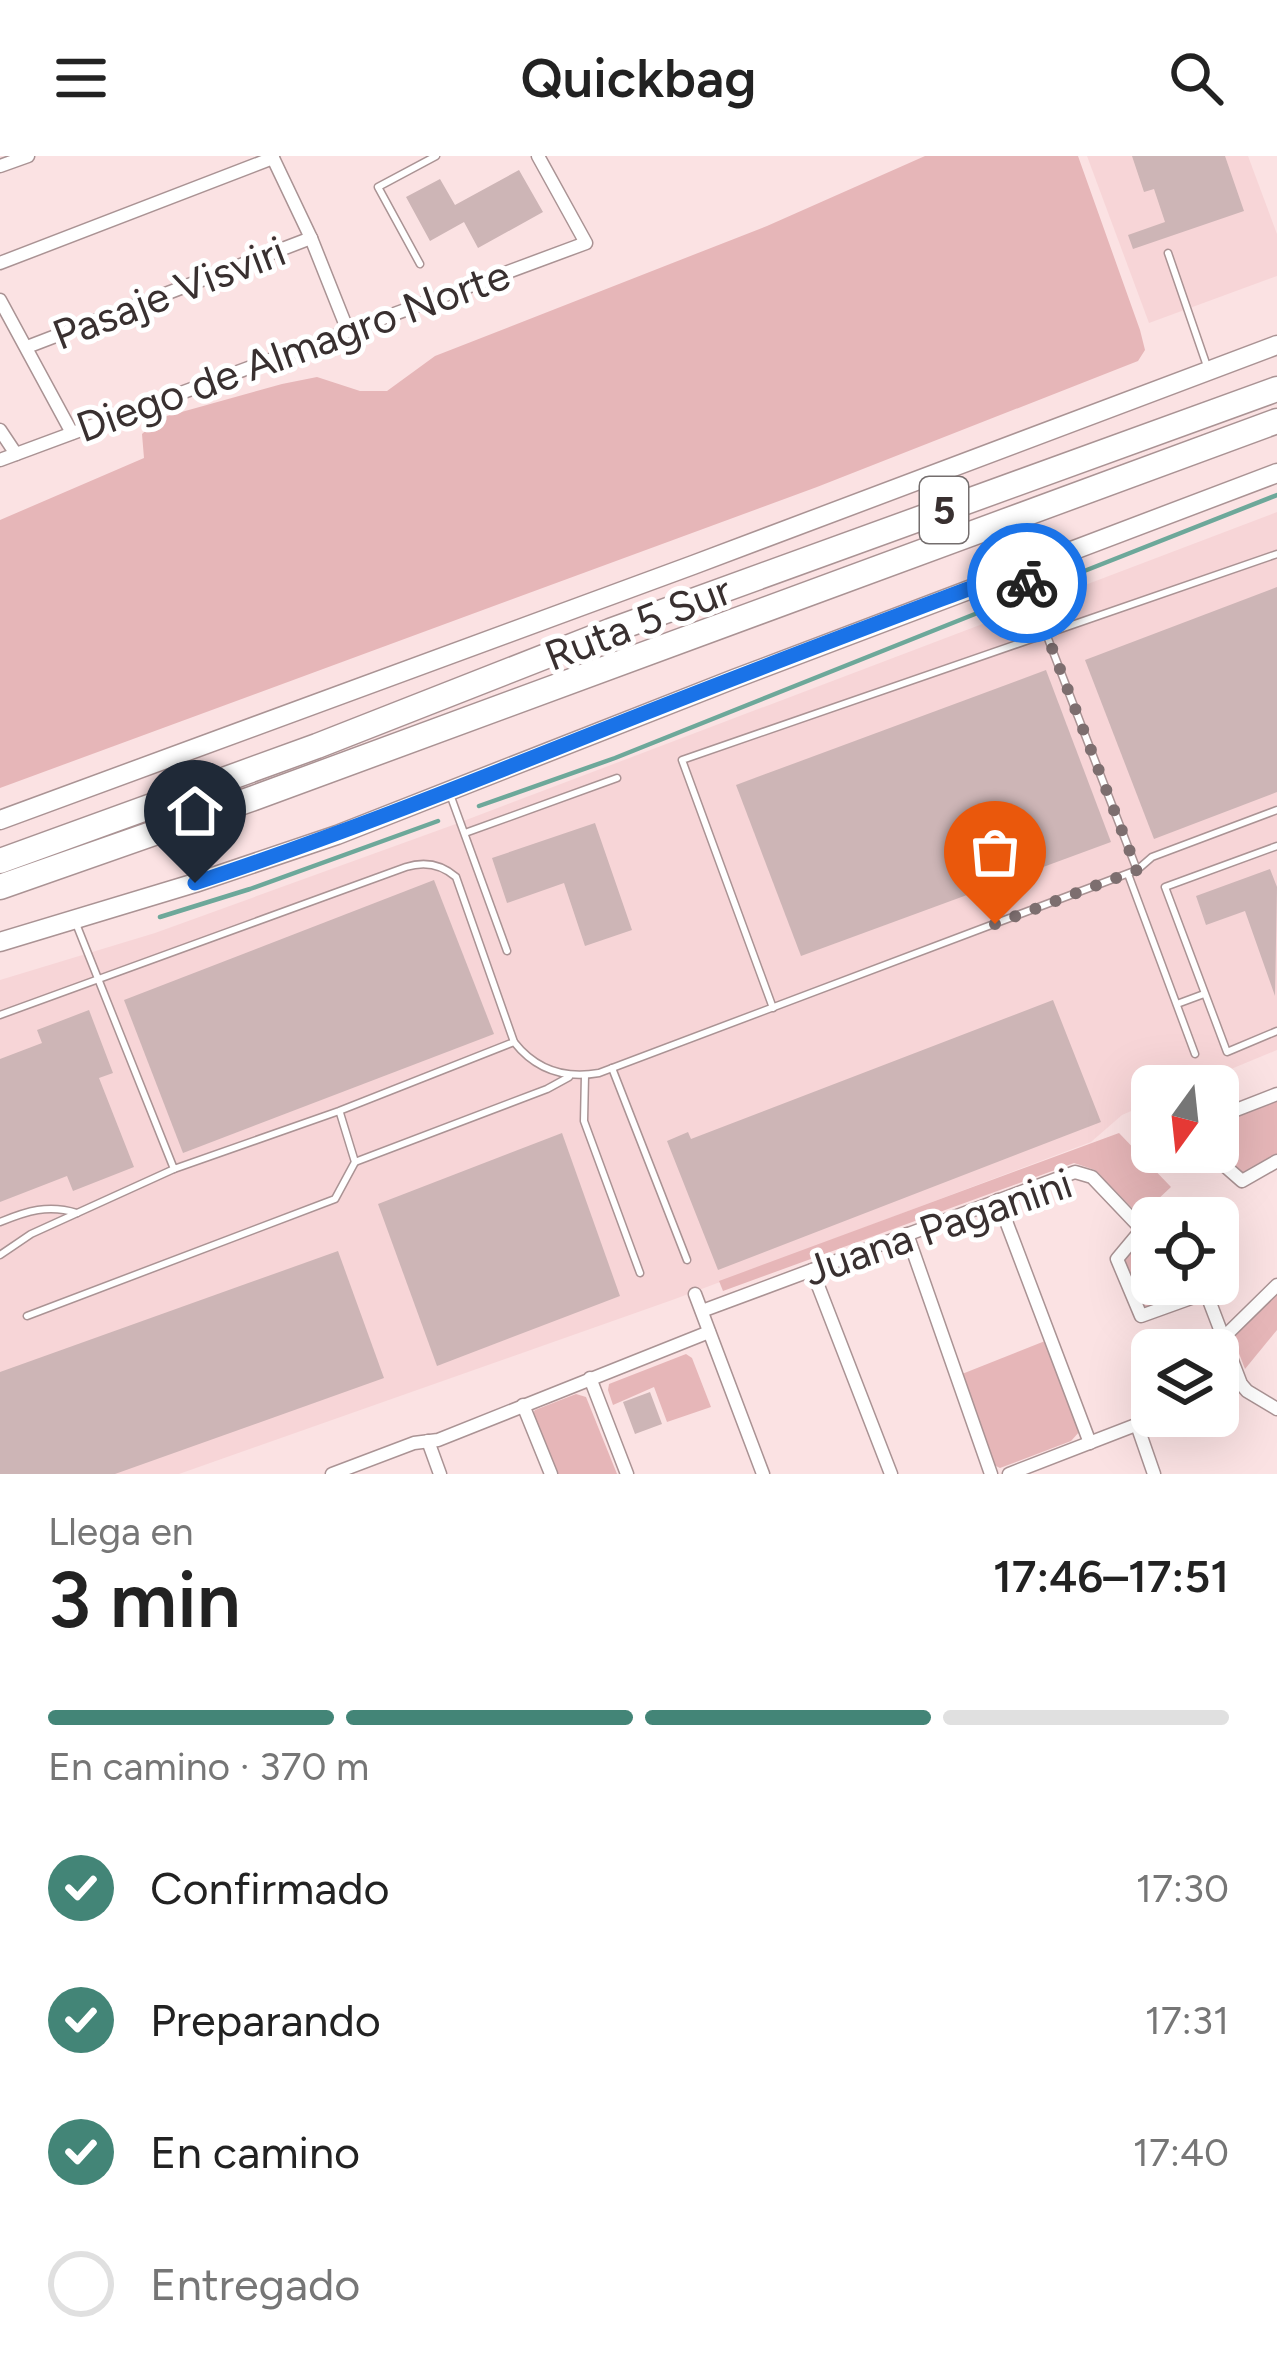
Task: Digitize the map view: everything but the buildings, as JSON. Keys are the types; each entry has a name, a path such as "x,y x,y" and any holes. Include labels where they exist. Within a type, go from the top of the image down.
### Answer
{"highway":[{"name":"Ruta 5 Sur","path":"0,861 1277,389"},
{"name":"Ruta 5 Sur","path":"0,887 1277,422"}],"street":[{"path":"0,166 28,156"},
{"name":"Diego de Almagro Norte","path":"0,460 586,243 538,156"},
{"path":"0,263 272,157 348,331"},
{"name":"Pasaje Visviri","path":"27,347 311,238"},
{"path":"0,300 72,433"},
{"path":"0,820 1277,345"},
{"path":"0,430 16,454"},
{"path":"0,942 235,870 449,793 1277,473"},
{"path":"1239,1109 1277,1094"},
{"path":"1234,1173 1242,1180 1277,1161"},
{"name":"Juana Paganini","path":"702,1311 1069,1174 1092,1177 1131,1217"},
{"path":"998,1200 1090,1443"},
{"path":"907,1234 992,1474"},
{"path":"1131,1247 1117,1259 1131,1294"},
{"path":"812,1270 891,1474"},
{"path":"1232,1329 1277,1285"},
{"path":"695,1294 763,1474"},
{"path":"1135,1305 1143,1316 1172,1305"},
{"path":"332,1474 414,1443 436,1441 710,1332"},
{"path":"590,1378 627,1474"},
{"path":"1239,1378 1246,1391 1277,1409"},
{"path":"524,1405 551,1474"},
{"path":"1009,1474 1038,1469 1131,1427"},
{"path":"1141,1437 1154,1474"},
{"path":"428,1441 440,1474"}],"lane":[{"path":"420,264 378,187 436,156"},
{"path":"1168,253 1208,370"},
{"path":"773,1008 682,760 1277,554"},
{"path":"1021,569 1195,1054"},
{"path":"465,832 617,778"},
{"path":"449,793 507,951"},
{"path":"0,1015 406,867 430,864 456,877 514,1042 545,1069 585,1075 1133,872 1152,857 1277,810"},
{"path":"1277,846 1166,886 1227,1052 1277,1031"},
{"path":"75,919 174,1169"},
{"path":"1177,1004 1204,994"},
{"path":"0,1255 21,1239 174,1169 339,1112 514,1042"},
{"path":"612,1067 687,1260"},
{"path":"585,1075 584,1121 640,1273"},
{"path":"27,1316 326,1204 335,1198 355,1162 572,1076"},
{"path":"339,1112 355,1162"},
{"path":"0,1222 40,1208 77,1213"}],"shaded area":[{"path":"925,156 1078,156 1140,330 1145,350 1138,361 817,487 0,788 0,520 144,458 142,434 160,418 317,377 360,391 387,391 435,356 767,226"},
{"path":"1087,156 1248,156 1277,234 1277,276 1149,323"},
{"path":"1277,512 1277,1050 1239,1066 1131,1065 1131,1111 1091,1142 675,1299 179,1474 0,1474 0,980 155,933"},
{"path":"1270,1099 1277,1101 1277,1157 1244,1176 1239,1171 1239,1112"},
{"path":"1119,1133 1131,1145 1131,1173 1158,1173 1171,1187 1160,1197 1131,1197 1131,1207 1095,1170 1074,1163 723,1291 719,1281"},
{"path":"1131,1248 1131,1282 1122,1263"},
{"path":"1277,1292 1277,1330 1245,1369 1239,1354 1239,1329"},
{"path":"1045,1341 1080,1431 1071,1441 1000,1468 994,1465 962,1374"},
{"path":"686,1354 692,1358 711,1407 667,1422 654,1387 613,1405 609,1384"},
{"path":"576,1394 586,1397 617,1474 555,1474 531,1416 535,1410"}],"waterway":[{"path":"1064,579 1277,495"},
{"path":"479,806 615,758 990,608"},
{"path":"160,917 438,821"}],"way so far":[{"path":"995,924 1137,870 1027,583"}],"route":[{"path":"195,883 449,793 1021,569 1027,583"}]}
